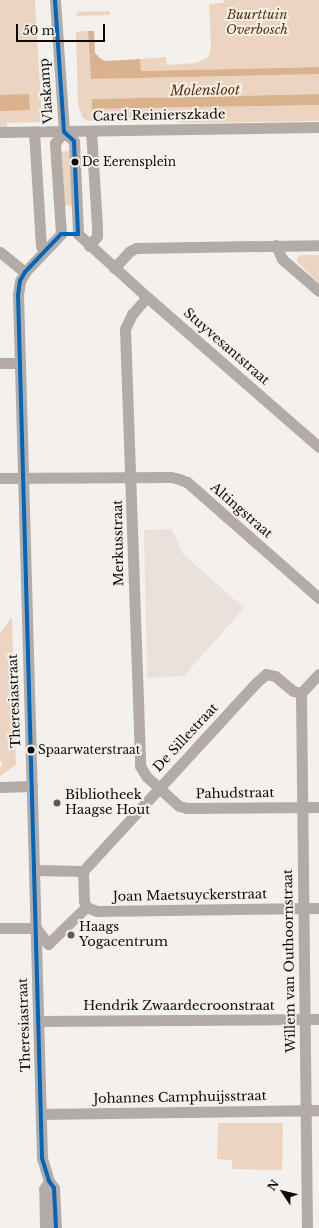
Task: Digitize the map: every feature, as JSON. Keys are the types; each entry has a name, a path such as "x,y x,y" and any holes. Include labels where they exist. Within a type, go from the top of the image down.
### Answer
{"street":[{"name":"Vlaskamp","path":"55,0 64,132"},
{"name":"Carel Reinierszkade","path":"0,132 319,127"},
{"path":"89,246 97,236 91,131"},
{"path":"34,132 40,246 46,250"},
{"path":"78,234 60,234 55,143 64,132 74,141 78,234 114,268 130,251 136,248 319,245"},
{"name":"Theresiastraat","path":"56,1228 54,1188 49,1181 42,1158 18,295 20,281 25,272 60,234"},
{"path":"276,245 282,259 319,291"},
{"path":"0,252 25,272"},
{"name":"Stuyvesantstraat","path":"114,268 319,447"},
{"name":"Merkusstraat","path":"147,297 132,314 125,329 139,755 142,772 159,788"},
{"path":"0,363 20,363"},
{"name":"Altingstraat","path":"0,478 171,477 187,482 319,598"},
{"name":"De Sillestraat","path":"83,871 256,683 266,674 274,676 293,691 301,693"},
{"path":"301,693 319,674"},
{"name":"Willem van Outhoornstraat","path":"301,693 307,1228"},
{"path":"0,788 32,786"},
{"name":"Pahudstraat","path":"159,788 179,806 188,808 319,807"},
{"path":"0,928 36,928 48,944 86,906 84,901 83,871 35,870"},
{"name":"Joan Maetsuyckerstraat","path":"86,906 98,911 319,908"},
{"name":"Hendrik Zwaardecroonstraat","path":"39,1021 319,1019"},
{"name":"Johannes Camphuijsstraat","path":"41,1114 319,1110"},
{"path":"45,1228 44,1189 49,1181"}],"shaded area":[{"path":"88,31 94,31 95,53 101,59 106,61 140,59 141,71 319,67 319,74 91,79"},
{"path":"29,94 30,110 0,111 0,95"},
{"path":"319,94 319,105 92,109 92,99"},
{"path":"172,529 183,554 244,608 184,676 147,678 144,530"}],"green space":[{"path":"0,0 35,0 42,122 7,123 7,127 0,127"},
{"name":"Buurttuin Overbosch","path":"224,0 319,0 319,67 141,71 140,59 166,57 167,65 196,63 209,57 211,48 209,4 223,3"},
{"path":"110,11 110,15 76,16 78,12"},
{"path":"88,31 91,79 319,74 319,94 93,99 93,109 319,105 319,121 181,123 169,119 87,121 82,117 78,103 76,32"},
{"path":"70,151 73,205 63,206 59,152"},
{"path":"301,255 319,255 319,283 297,262 297,258"},
{"path":"11,618 16,765 0,776 0,766 3,766 0,759 0,633"},
{"path":"218,1123 283,1123 282,1170 232,1169 232,1160 217,1159"}],"transit line":[{"path":"55,0 64,132"},
{"path":"61,234 78,234 74,141 64,132"},
{"path":"56,1228 54,1188 49,1181 42,1158 18,295 20,281 25,272 61,234"}],"place":[{"name":"De Eerensplein","path":"75,162"},
{"name":"Spaarwaterstraat","path":"31,750"},
{"name":"Bibliotheek Haagse Hout","path":"57,803"},
{"name":"Haags Yogacentrum","path":"71,935"}],"water label":[{"name":"Molensloot","path":"205,90"}]}
